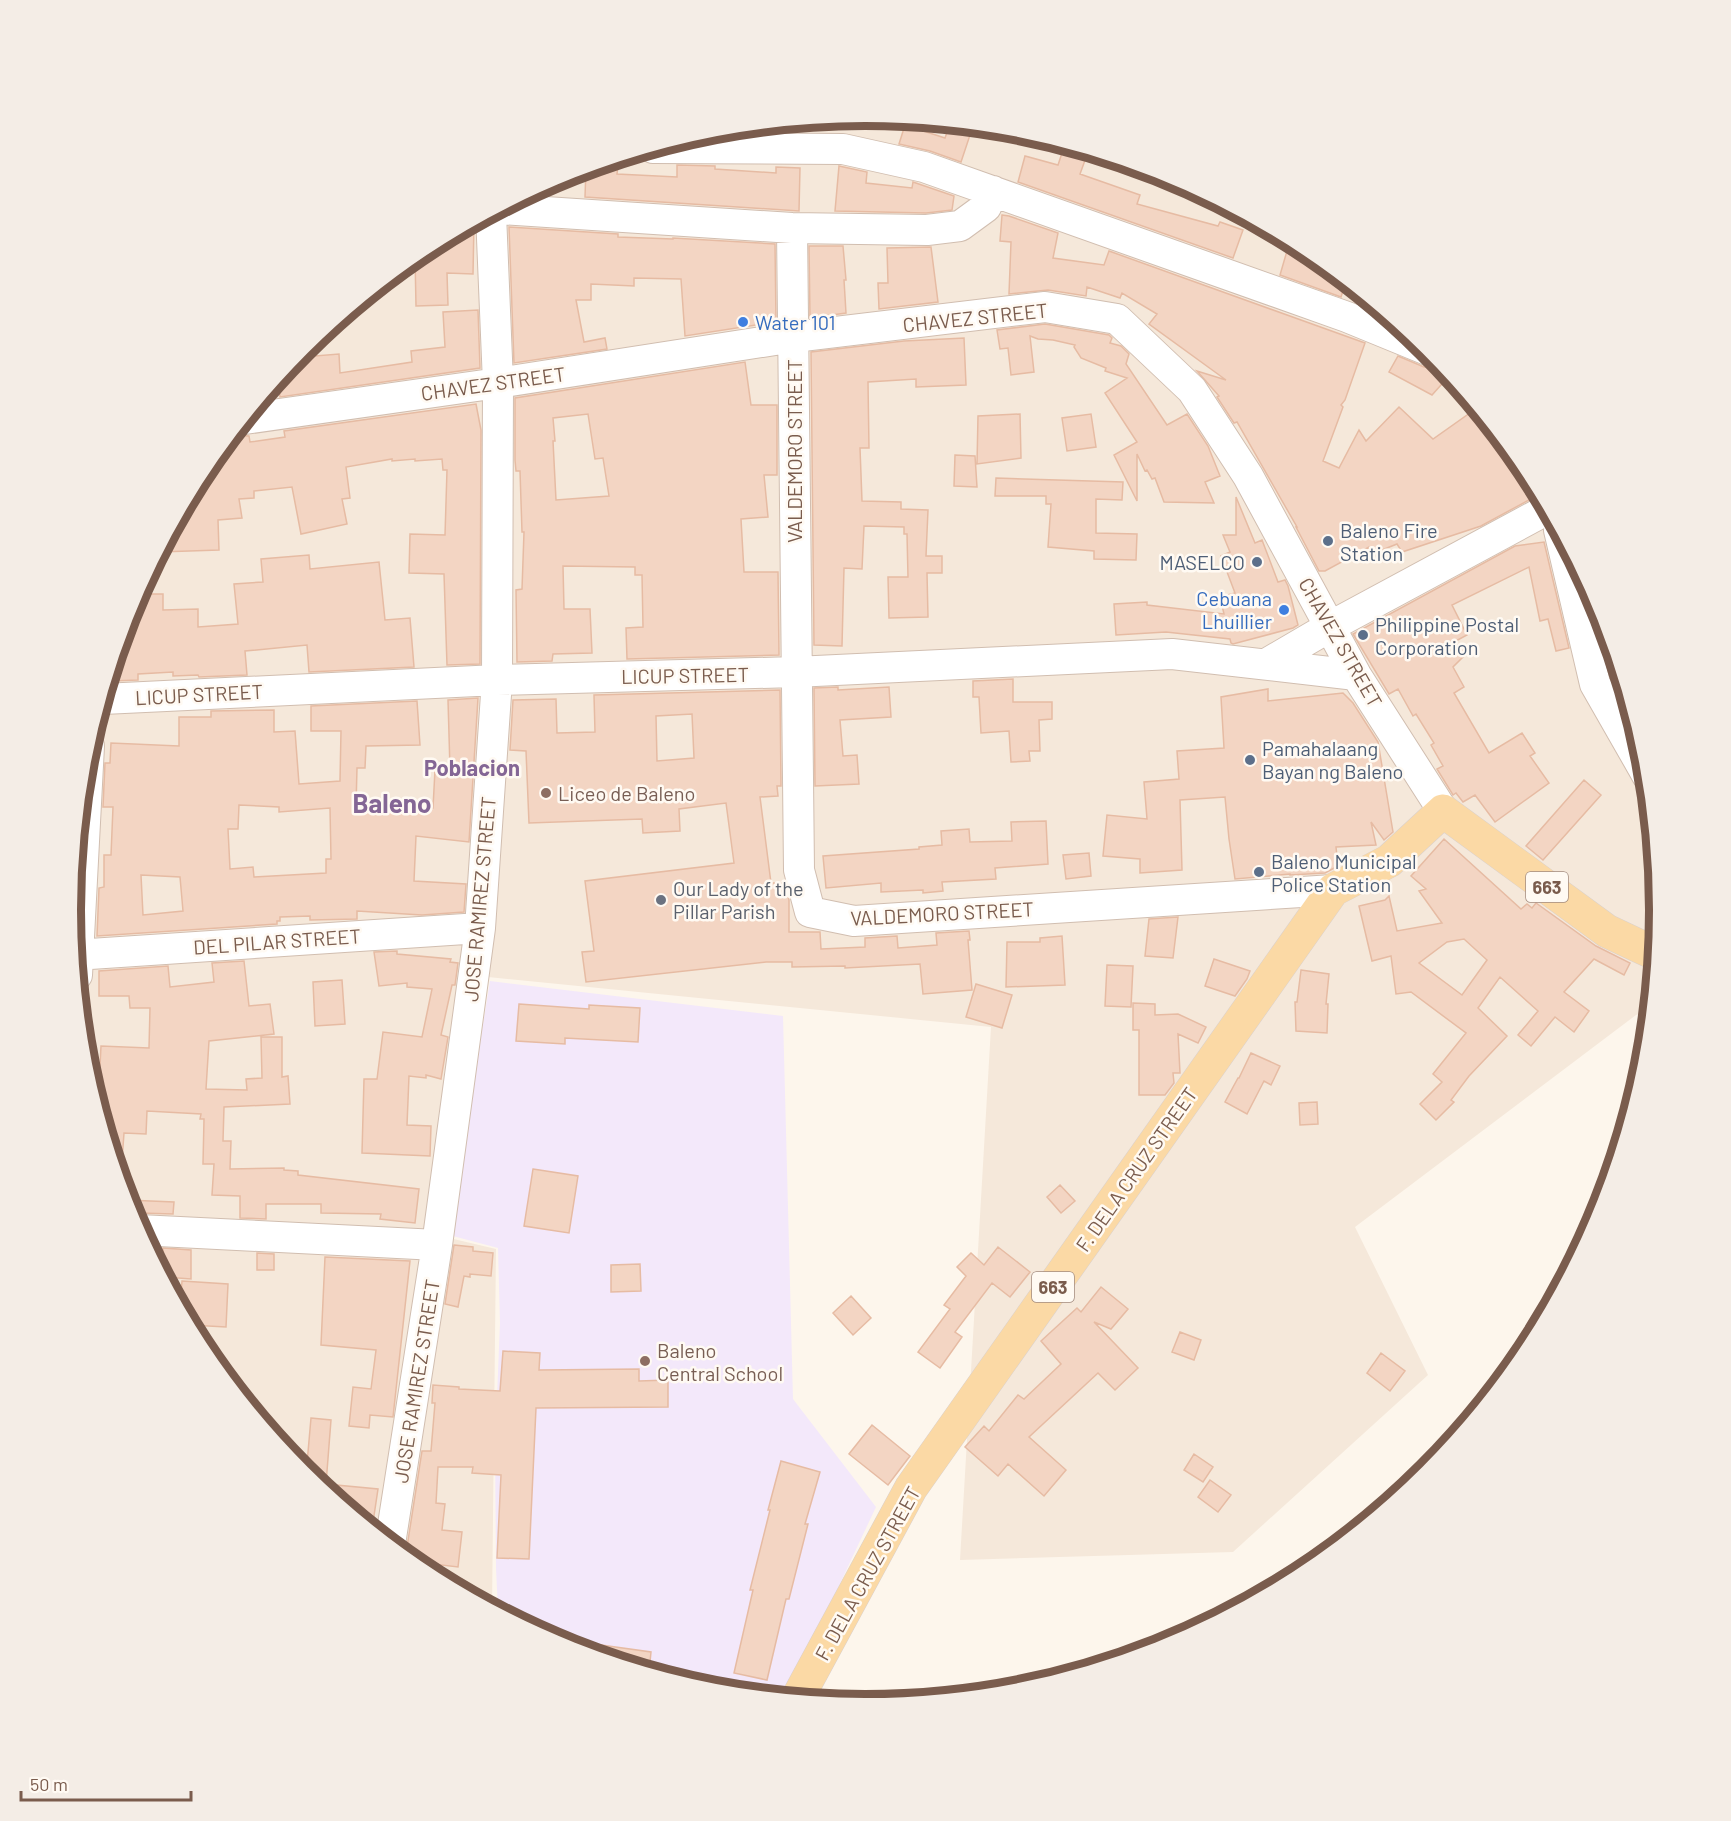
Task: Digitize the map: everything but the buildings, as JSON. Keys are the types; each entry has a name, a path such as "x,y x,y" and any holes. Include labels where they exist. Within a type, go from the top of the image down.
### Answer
{"main road":[{"name":"VALDEMORO STREET","path":"1333,890 1389,861 1443,810"},
{"name":"663","path":"1443,810 1607,931 1648,950"},
{"name":"F. DELA CRUZ STREET","path":"801,1692 911,1488 1333,890"}],"street":[{"path":"682,148 843,149 924,167 1347,317 1403,340"},
{"path":"513,210 792,228 927,230 960,226 986,207 993,191"},
{"name":"JOSE RAMIREZ STREET","path":"391,1535 437,1245 480,928 497,680 498,383 491,221"},
{"name":"VALDEMORO STREET","path":"792,228 795,672 799,870 810,912 854,921 1333,890"},
{"name":"CHAVEZ STREET","path":"256,417 794,337 1045,307 1117,319 1192,390 1248,476 1356,675 1443,810"},
{"path":"1266,664 1330,626 1542,512"},
{"path":"1565,557 1595,684 1634,752"},
{"name":"LICUP STREET","path":"111,699 497,680 795,672 1172,654 1356,675"},
{"name":"DEL PILAR STREET","path":"83,961 480,928"},
{"path":"150,1231 437,1245"}],"shaded area":[{"path":"923,129 968,133 1019,141 1118,168 1166,186 1258,231 1343,288 1420,356 1488,433 1545,518 1590,610 1608,658 1635,757 1643,808 1650,910 1643,1013 1636,1015 1355,1227 1428,1375 1233,1552 960,1560 991,1027 488,977 445,1237 496,1249 492,1600 430,1563 388,1533 311,1465 243,1388 186,1303 162,1257 141,1211 108,1114 96,1064 88,1013 81,910 88,808 96,757 123,658 141,610 186,518 243,433 276,393 348,321 388,288 473,231 565,186 662,153 712,141 771,132"},
{"name":"Baleno Central School","path":"490,981 783,1016 793,1399 876,1507 789,1691 712,1680 662,1668 565,1635 498,1603 495,1445 500,1323 498,1248 449,1235"}],"place":[{"name":"Water 101","path":"743,322"},
{"name":"Baleno Fire Station","path":"1328,541"},
{"name":"MASELCO","path":"1257,562"},
{"name":"Cebuana Lhuillier","path":"1284,610"},
{"name":"Philippine Postal Corporation","path":"1363,635"},
{"name":"Pamahalaang Bayan ng Baleno","path":"1250,760"},
{"name":"Liceo de Baleno","path":"546,793"},
{"name":"Baleno Municipal Police Station","path":"1259,872"},
{"name":"Our Lady of the Pillar Parish","path":"661,900"},
{"name":"Baleno Central School","path":"645,1361"}],"district":[{"name":"Poblacion","path":"472,767"},
{"name":"Baleno","path":"392,802"}]}
